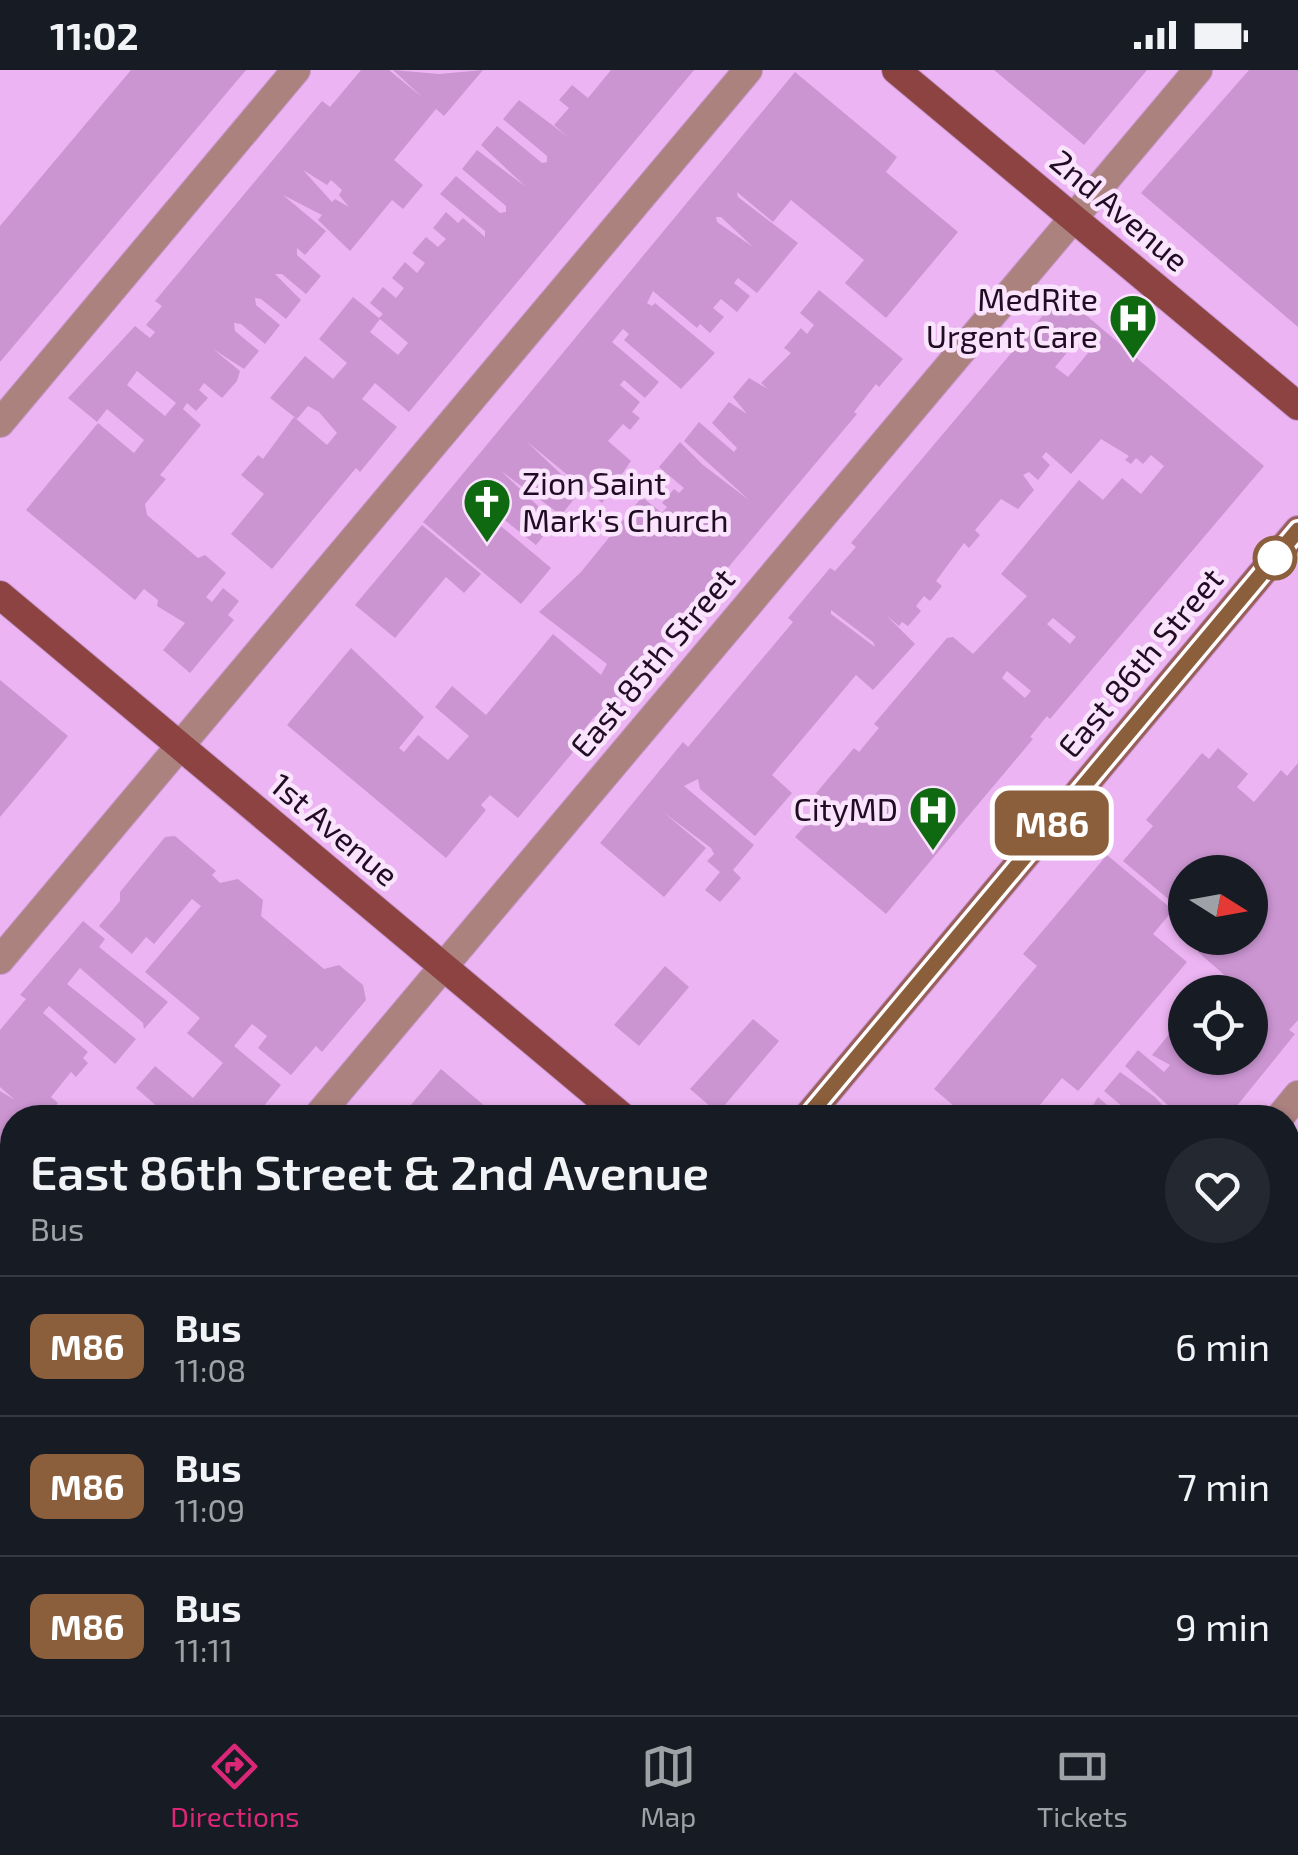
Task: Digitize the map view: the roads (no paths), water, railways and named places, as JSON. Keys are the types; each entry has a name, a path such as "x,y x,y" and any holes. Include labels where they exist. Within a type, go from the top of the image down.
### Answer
{"main road":[{"name":"2nd Avenue","path":"896,70 1298,406"},
{"name":"East 86th Street","path":"817,1105 1298,530"},
{"name":"1st Avenue","path":"0,595 609,1105"}],"street":[{"path":"0,422 296,70"},
{"path":"0,960 748,70"},
{"name":"East 85th Street","path":"327,1105 1198,70"}],"place":[{"name":"MedRite Urgent Care","path":"1133,360"},
{"name":"Zion Saint Mark's Church","path":"487,544"},
{"name":"CityMD","path":"933,852"}]}
